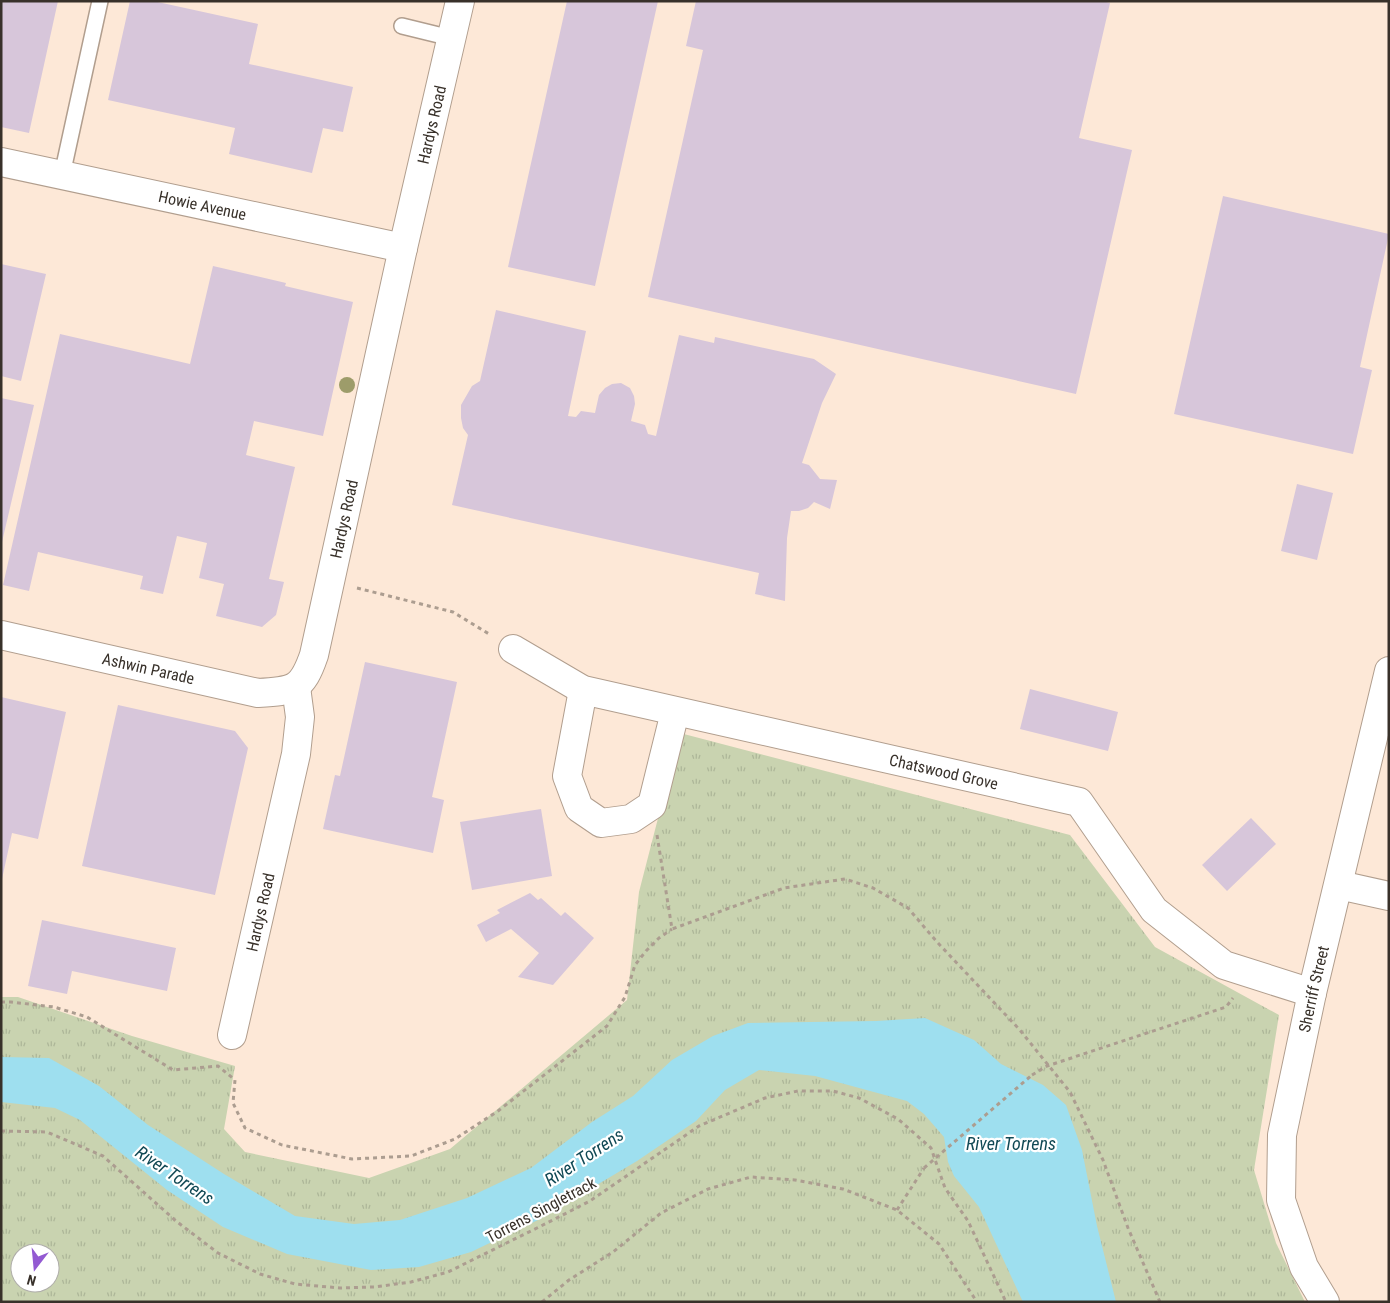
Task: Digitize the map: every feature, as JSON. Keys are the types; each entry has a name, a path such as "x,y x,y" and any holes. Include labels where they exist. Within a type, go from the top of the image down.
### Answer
{"street":[{"name":"Hardys Road","path":"232,1035 296,754 300,716 296,687 308,672 314,655 460,1"},
{"name":"Howie Avenue","path":"1,162 404,248"},
{"name":"Ashwin Parade","path":"1,635 258,694 296,687"},
{"name":"Chatswood Grove","path":"513,649 583,690 1079,802 1154,910 1224,964 1312,993"},
{"name":"Sherriff Street","path":"1325,1302 1304,1267 1280,1200 1282,1135 1312,993 1389,672"},
{"path":"583,690 566,776 579,808 601,823 631,819 652,804 675,712"},
{"path":"1339,885 1389,896"}],"lane":[{"path":"62,175 100,1"},
{"path":"402,26 452,38"}],"path":[{"path":"330,582 453,612 513,649"},
{"path":"652,804 672,929"},
{"path":"1,1002 54,1007 87,1017 173,1070 218,1066 235,1080 233,1103 245,1128 282,1145 352,1159 411,1156 455,1139 498,1111 607,1026 626,997 635,965 659,938 672,929 784,888 845,879 873,888 908,908 936,942 1019,1029 1047,1066 1070,1092 1103,1160 1128,1228 1160,1302"},
{"path":"897,1210 924,1168 1032,1075 1047,1066 1226,1007 1256,975"},
{"name":"Torrens Singletrack","path":"1,1131 47,1132 103,1156 176,1221 218,1253 260,1274 295,1284 340,1288 374,1287 411,1282 448,1272 547,1223 590,1200 699,1126 765,1098 798,1091 833,1091 859,1098 898,1119 931,1148 945,1188 968,1221 1006,1302"},
{"path":"542,1302 569,1280 613,1252 661,1213 708,1189 751,1177 795,1180 843,1189 897,1210 939,1244 977,1302"}],"green space":[{"path":"680,733 1070,835 1155,947 1279,1015 1254,1170 1276,1243 1305,1302 1,1302 1,997 18,997 132,1036 235,1066 224,1129 245,1152 369,1178 450,1149 627,1000 639,892"}],"water":[{"name":"River Torrens","path":"925,1018 974,1040 1001,1064 1043,1085 1066,1105 1082,1150 1097,1226 1116,1302 1023,1302 979,1207 954,1176 948,1162 944,1137 924,1114 907,1101 815,1076 759,1070 725,1090 696,1121 637,1161 538,1220 471,1252 419,1267 371,1270 287,1254 223,1227 167,1190 80,1120 55,1108 1,1102 1,1057 49,1058 99,1086 148,1125 224,1174 295,1216 354,1224 400,1220 467,1198 531,1168 592,1122 633,1096 672,1060 713,1036 748,1023 876,1021"}],"building":[{"path":"1,1 58,1 29,133 1,127"},
{"path":"130,1 153,1 258,24 249,64 353,87 343,132 323,128 312,173 229,154 235,128 108,100"},
{"path":"567,1 658,1 595,286 508,267"},
{"path":"696,1 1103,1 1110,3 1079,138 1132,150 1076,394 648,297 703,50 686,46"},
{"path":"1223,196 1389,234 1360,367 1372,370 1353,454 1174,414"},
{"path":"1,264 46,274 21,381 1,376"},
{"path":"213,266 286,283 285,286 353,302 323,436 254,421 246,455 295,467 269,579 284,582 276,615 262,627 216,616 224,584 199,578 207,543 177,536 163,594 140,589 143,576 38,552 29,591 3,585 60,334 190,364"},
{"path":"496,310 586,331 568,416 576,417 581,411 595,413 599,395 605,388 612,384 621,383 630,388 634,396 635,404 631,421 645,425 648,434 656,436 679,335 714,343 715,337 814,359 836,374 822,403 802,463 809,465 820,479 837,480 830,509 814,502 808,508 791,511 787,538 785,601 755,594 759,573 452,505 468,435 463,428 461,405 472,386 480,381"},
{"path":"1,398 34,405 2,542 1,542"},
{"path":"1297,484 1333,493 1317,560 1281,551"},
{"path":"365,662 457,682 432,797 444,800 433,853 323,829 335,775 340,776"},
{"path":"1030,689 1118,712 1108,751 1020,729"},
{"path":"1,697 66,712 38,839 12,833 2,879"},
{"path":"118,705 235,731 248,748 215,895 82,866"},
{"path":"541,809 552,876 472,890 460,822"},
{"path":"1251,818 1276,844 1227,891 1202,865"},
{"path":"530,893 538,900 541,898 561,916 565,912 594,938 553,985 518,977 539,953 511,929 486,942 477,925 500,913 497,910"},
{"path":"42,920 176,948 167,991 72,971 67,994 28,986"}]}
